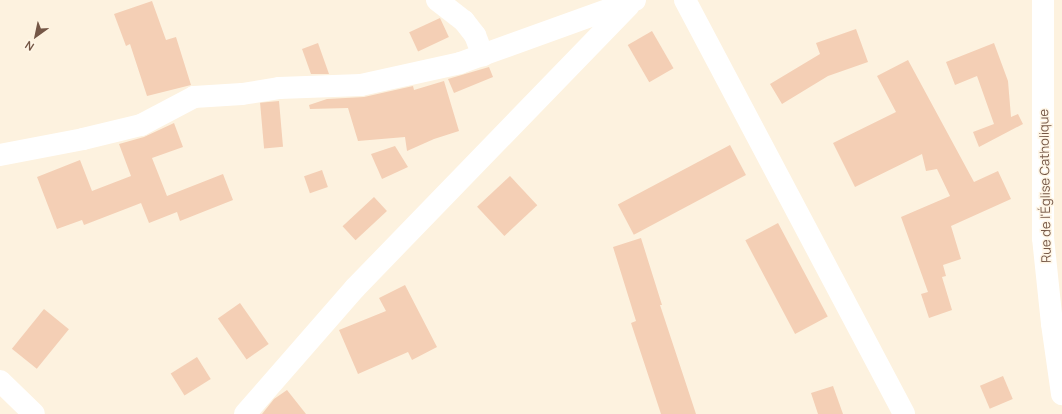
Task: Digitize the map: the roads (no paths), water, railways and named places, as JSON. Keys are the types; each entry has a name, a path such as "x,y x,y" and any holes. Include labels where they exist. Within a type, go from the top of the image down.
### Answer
{"street":[{"path":"437,0 464,21 475,35 483,56"},
{"path":"0,155 83,139 141,125 194,97 242,94 279,88 361,85 460,63 483,56 634,0"},
{"path":"245,414 355,288 634,0"},
{"path":"685,0 904,414"},
{"name":"Rue de l'Église Catholique","path":"1043,0 1043,238 1052,324 1062,394"},
{"path":"0,381 34,414"}]}
